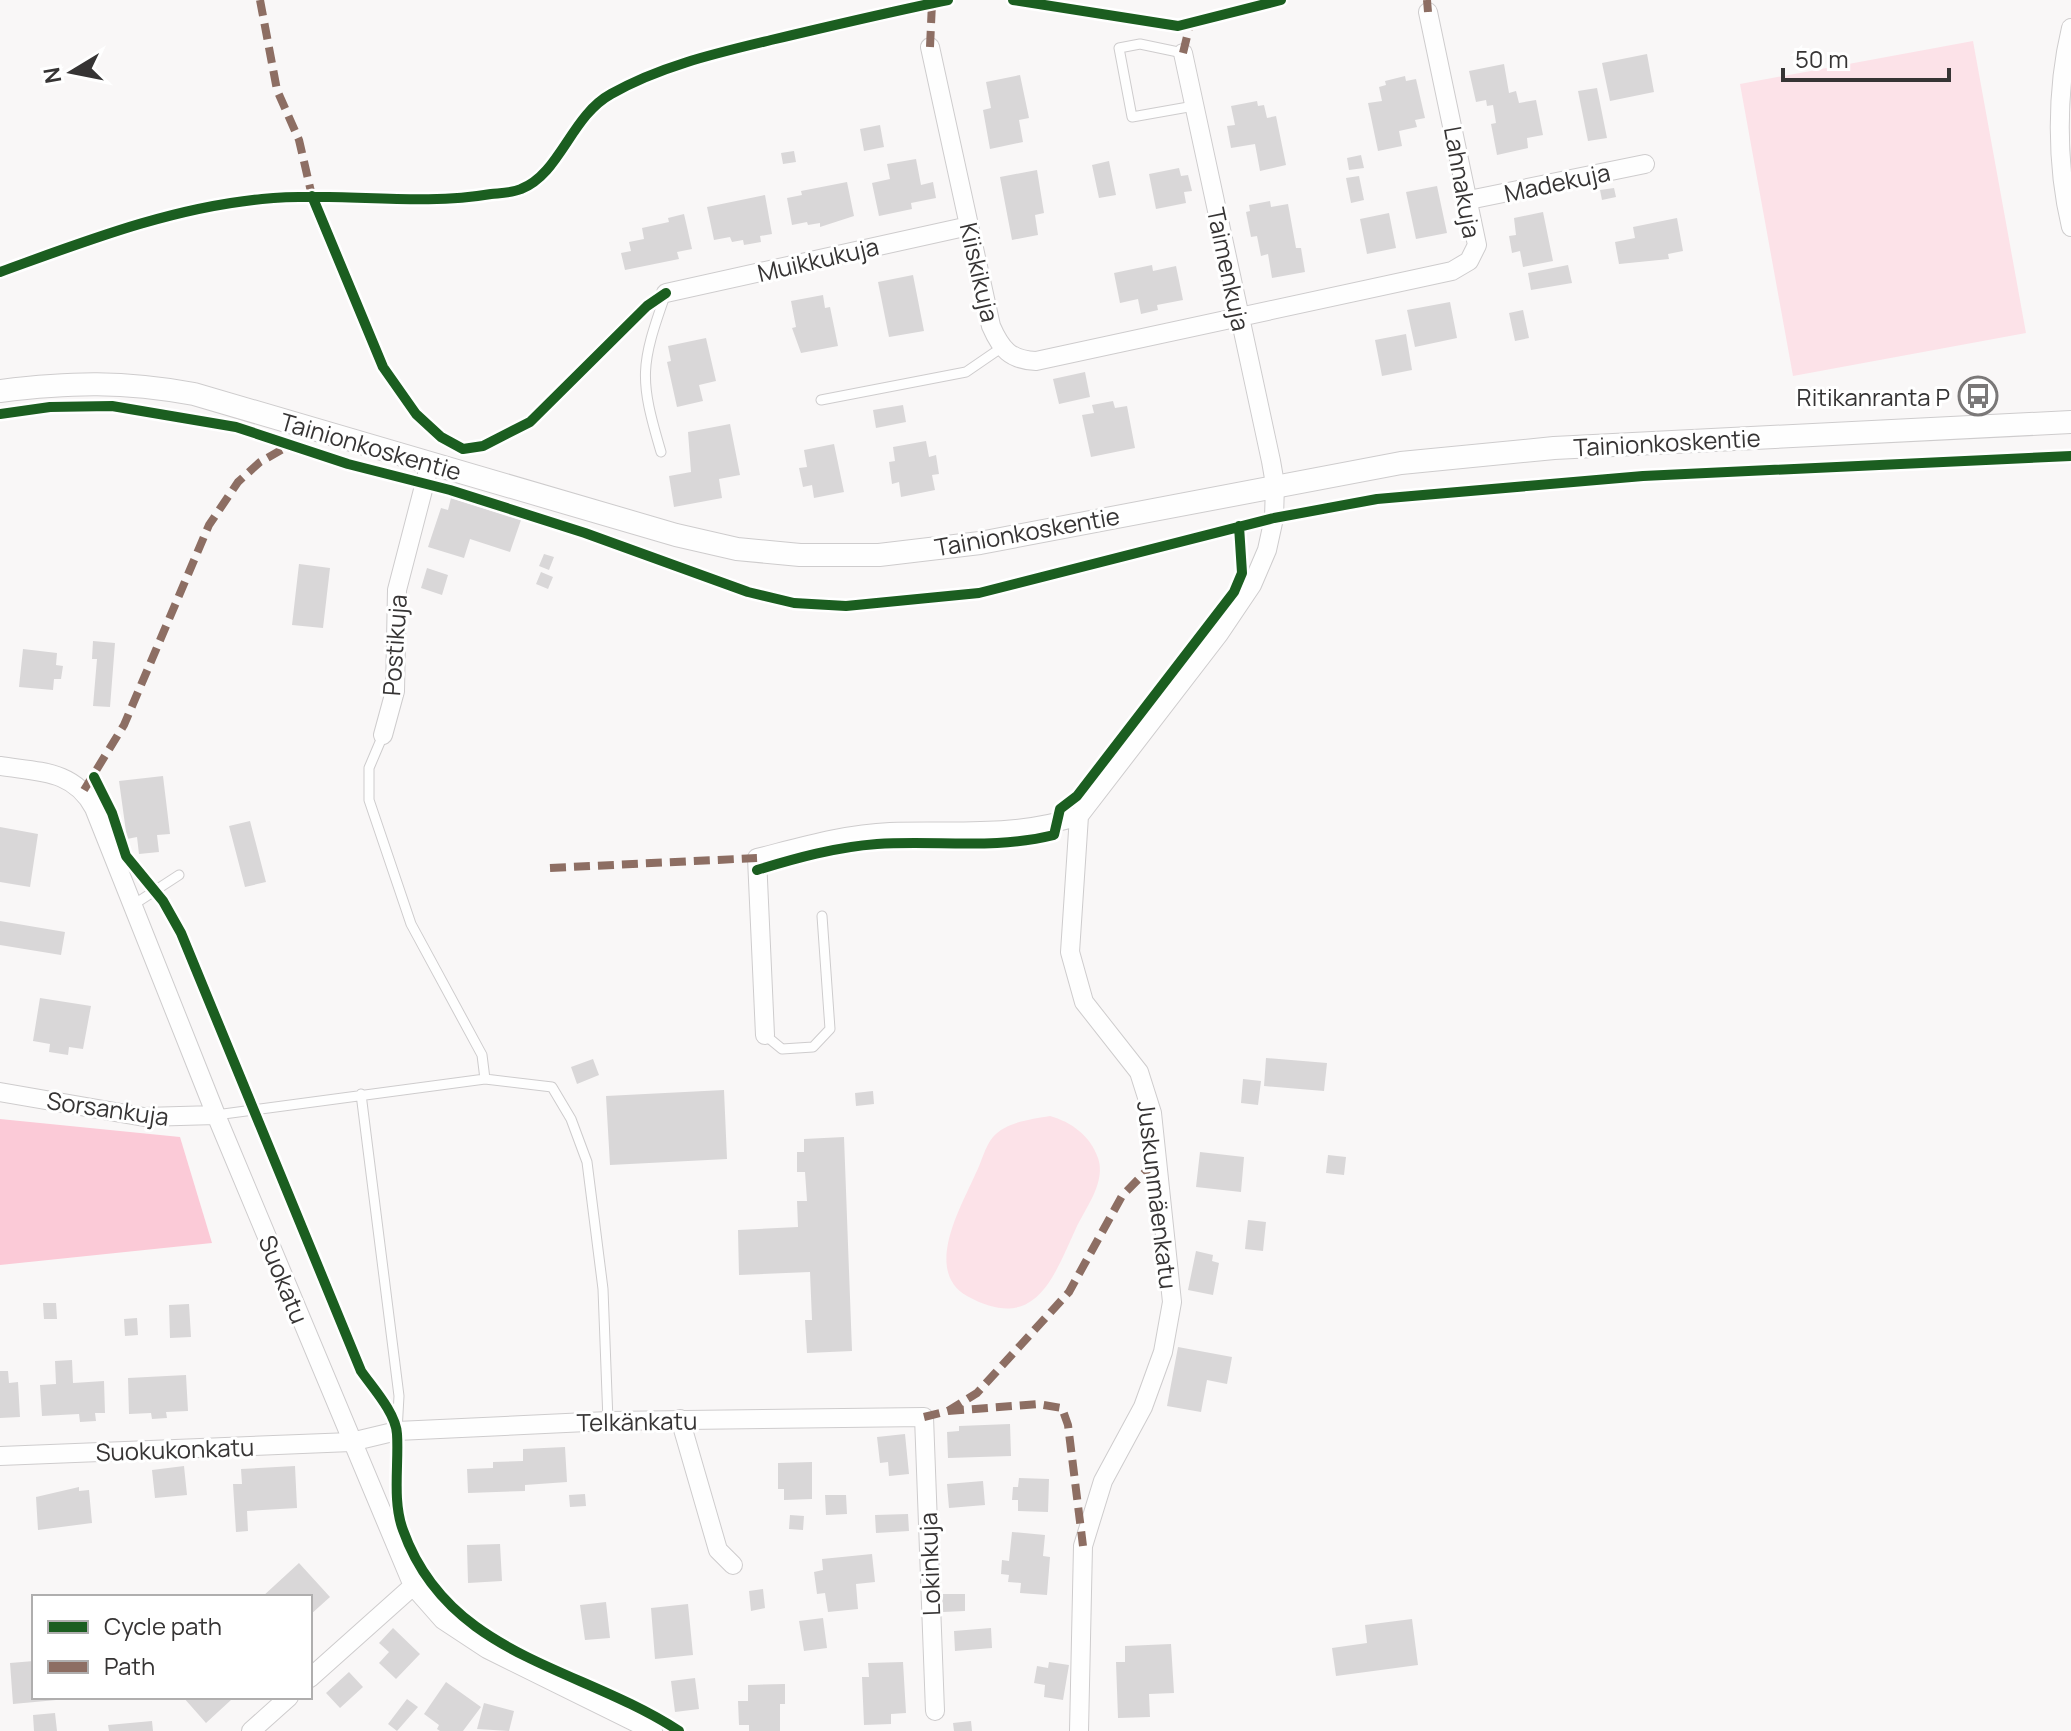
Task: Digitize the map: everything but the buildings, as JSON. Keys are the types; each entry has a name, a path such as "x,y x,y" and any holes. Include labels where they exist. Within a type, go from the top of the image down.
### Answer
{"street":[{"name":"Lahnakuja","path":"1239,317 1452,271 1469,261 1477,245 1428,12"},
{"path":"2071,28 2064,54 2060,123 2071,227"},
{"name":"Kiiskikuja","path":"930,47 991,326 1001,348 1018,360 1036,361 1239,317"},
{"name":"Taimenkuja","path":"1183,53 1275,484"},
{"name":"Madekuja","path":"1469,200 1645,164"},
{"name":"Muikkukuja","path":"666,293 969,226"},
{"name":"Tainionkoskentie","path":"0,391 68,383 135,384 194,394 676,535 737,549 800,555 879,555 980,543 1275,484 1401,463 1554,448 2071,422"},
{"name":"Postikuja","path":"383,735 395,691 397,590 430,463"},
{"path":"765,1035 757,858 858,835 1002,833 1033,830 1079,816 1219,634 1252,585 1267,550 1275,484"},
{"name":"Suokatu","path":"0,766 60,776 84,790 413,1586 443,1620 487,1649 653,1731"},
{"name":"Juskunmäenkatu","path":"1079,816 1070,952 1084,1002 1139,1072 1152,1113 1172,1302 1163,1352 1143,1407 1103,1481 1083,1546 1079,1731"},
{"name":"Sorsankuja","path":"0,1092 144,1117 216,1115"},
{"name":"Telkänkatu","path":"351,1442 397,1431 608,1421 924,1417"},
{"name":"Lokinkuja","path":"924,1417 935,1711"},
{"path":"680,1419 718,1550 733,1565"},
{"name":"Suokukonkatu","path":"0,1456 351,1442"},
{"path":"312,1676 413,1586"},
{"path":"251,1731 287,1699"}],"lane":[{"path":"1183,53 1140,44 1119,48 1132,117 1194,106"},
{"path":"661,452 645,399 644,366 666,293"},
{"path":"821,400 966,372 1001,348"},
{"path":"383,735 369,768 369,800 411,924 482,1055 485,1079"},
{"path":"133,905 179,875"},
{"path":"765,1035 782,1049 813,1047 830,1029 822,916"},
{"path":"216,1115 485,1079 552,1087 571,1119 587,1162 603,1289 608,1421"},
{"path":"361,1094 399,1396 397,1431"}],"shaded area":[{"path":"1973,41 2026,333 1793,376 1740,84"},
{"path":"1050,1116 1072,1126 1085,1136 1095,1150 1100,1167 1098,1184 1050,1281 1039,1295 1026,1304 1010,1308 991,1306 967,1296 954,1285 948,1271 949,1238 993,1137 1012,1125"},
{"path":"0,1119 180,1137 212,1243 0,1265"}],"marked path":[{"path":"260,0 277,90 299,140 312,196"},
{"path":"1427,0 1428,12"},
{"path":"930,47 932,3"},
{"path":"1183,53 1190,24"},
{"path":"84,790 124,725 209,525 238,482 260,462 290,445"},
{"path":"550,868 757,858"},
{"path":"924,1417 948,1411 977,1393 1069,1292 1122,1196 1155,1162"},
{"path":"948,1411 1038,1404 1062,1408 1068,1425 1083,1546"}],"cycle path":[{"path":"0,272 129,227 228,203 291,197 462,198 517,190 534,182 546,171 597,104 630,84 689,61 730,50 948,0"},
{"path":"1013,0 1178,26 1281,0"},
{"path":"312,196 383,367 416,414 441,437 463,449 483,446 530,422 647,306 666,293"},
{"path":"0,414 50,407 112,406 236,427 348,464 450,490 585,533 748,592 794,603 846,606 979,593 1274,518 1377,499 1643,476 2071,456"},
{"path":"757,870 862,845 1009,842 1054,835 1060,809 1077,796 1234,592 1242,573 1239,526"},
{"path":"94,777 112,813 126,856 163,901 181,933 361,1371 383,1401 396,1426 400,1519 424,1572 451,1606 484,1632 521,1654 641,1709 679,1731"}],"place":[{"name":"Ritikanranta P","path":"1978,396"}]}
